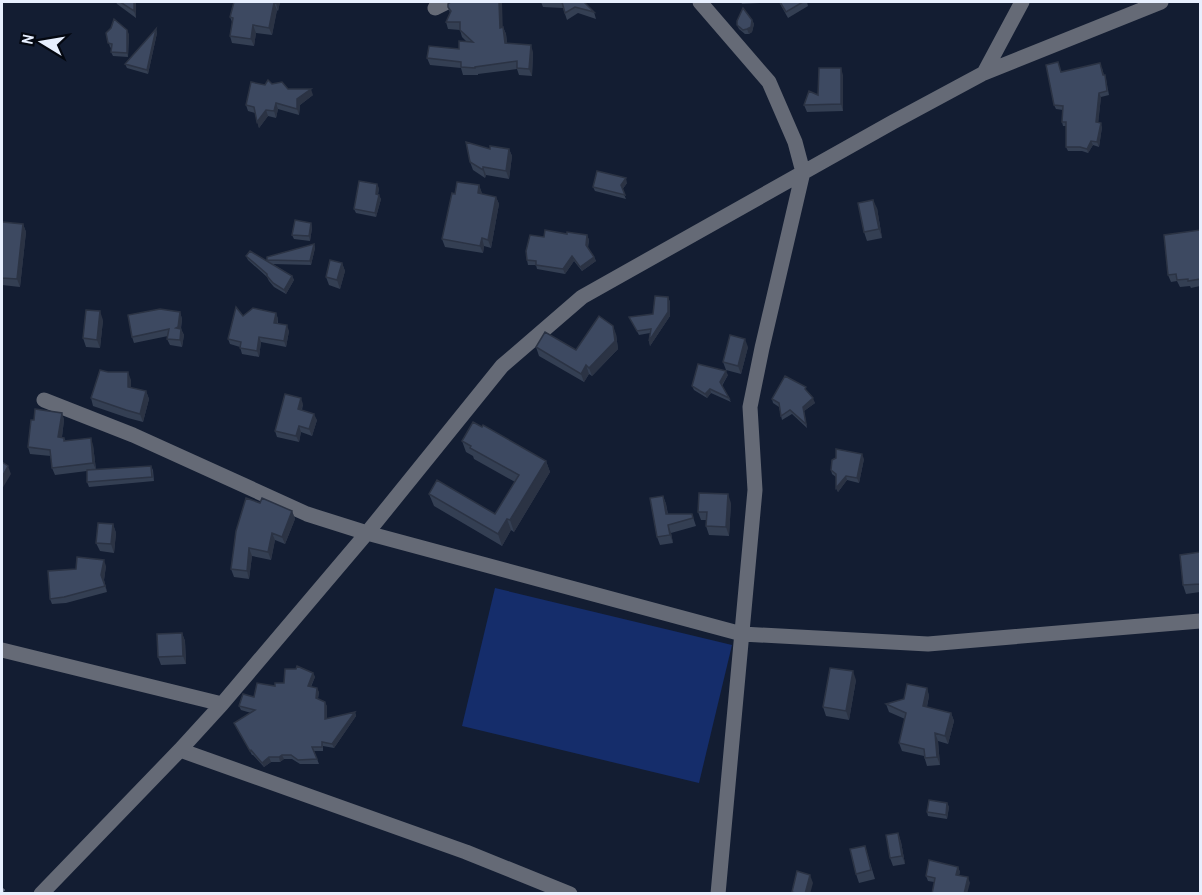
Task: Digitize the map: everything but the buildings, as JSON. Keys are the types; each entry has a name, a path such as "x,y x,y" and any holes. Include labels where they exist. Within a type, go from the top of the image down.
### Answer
{"street":[{"path":"700,2 769,82 795,142 803,172 750,407 755,490 718,894"},
{"path":"984,73 1022,2"},
{"path":"40,894 222,704 367,533 502,366 582,297 984,73 1161,2"},
{"path":"45,400 133,435 307,514 367,533 742,634 928,644 1200,621"},
{"path":"2,650 222,704"},
{"path":"180,750 466,852 570,894"}],"path":[{"path":"2,889 7,894"}],"shaded area":[{"path":"495,588 732,645 699,783 462,726"}]}
